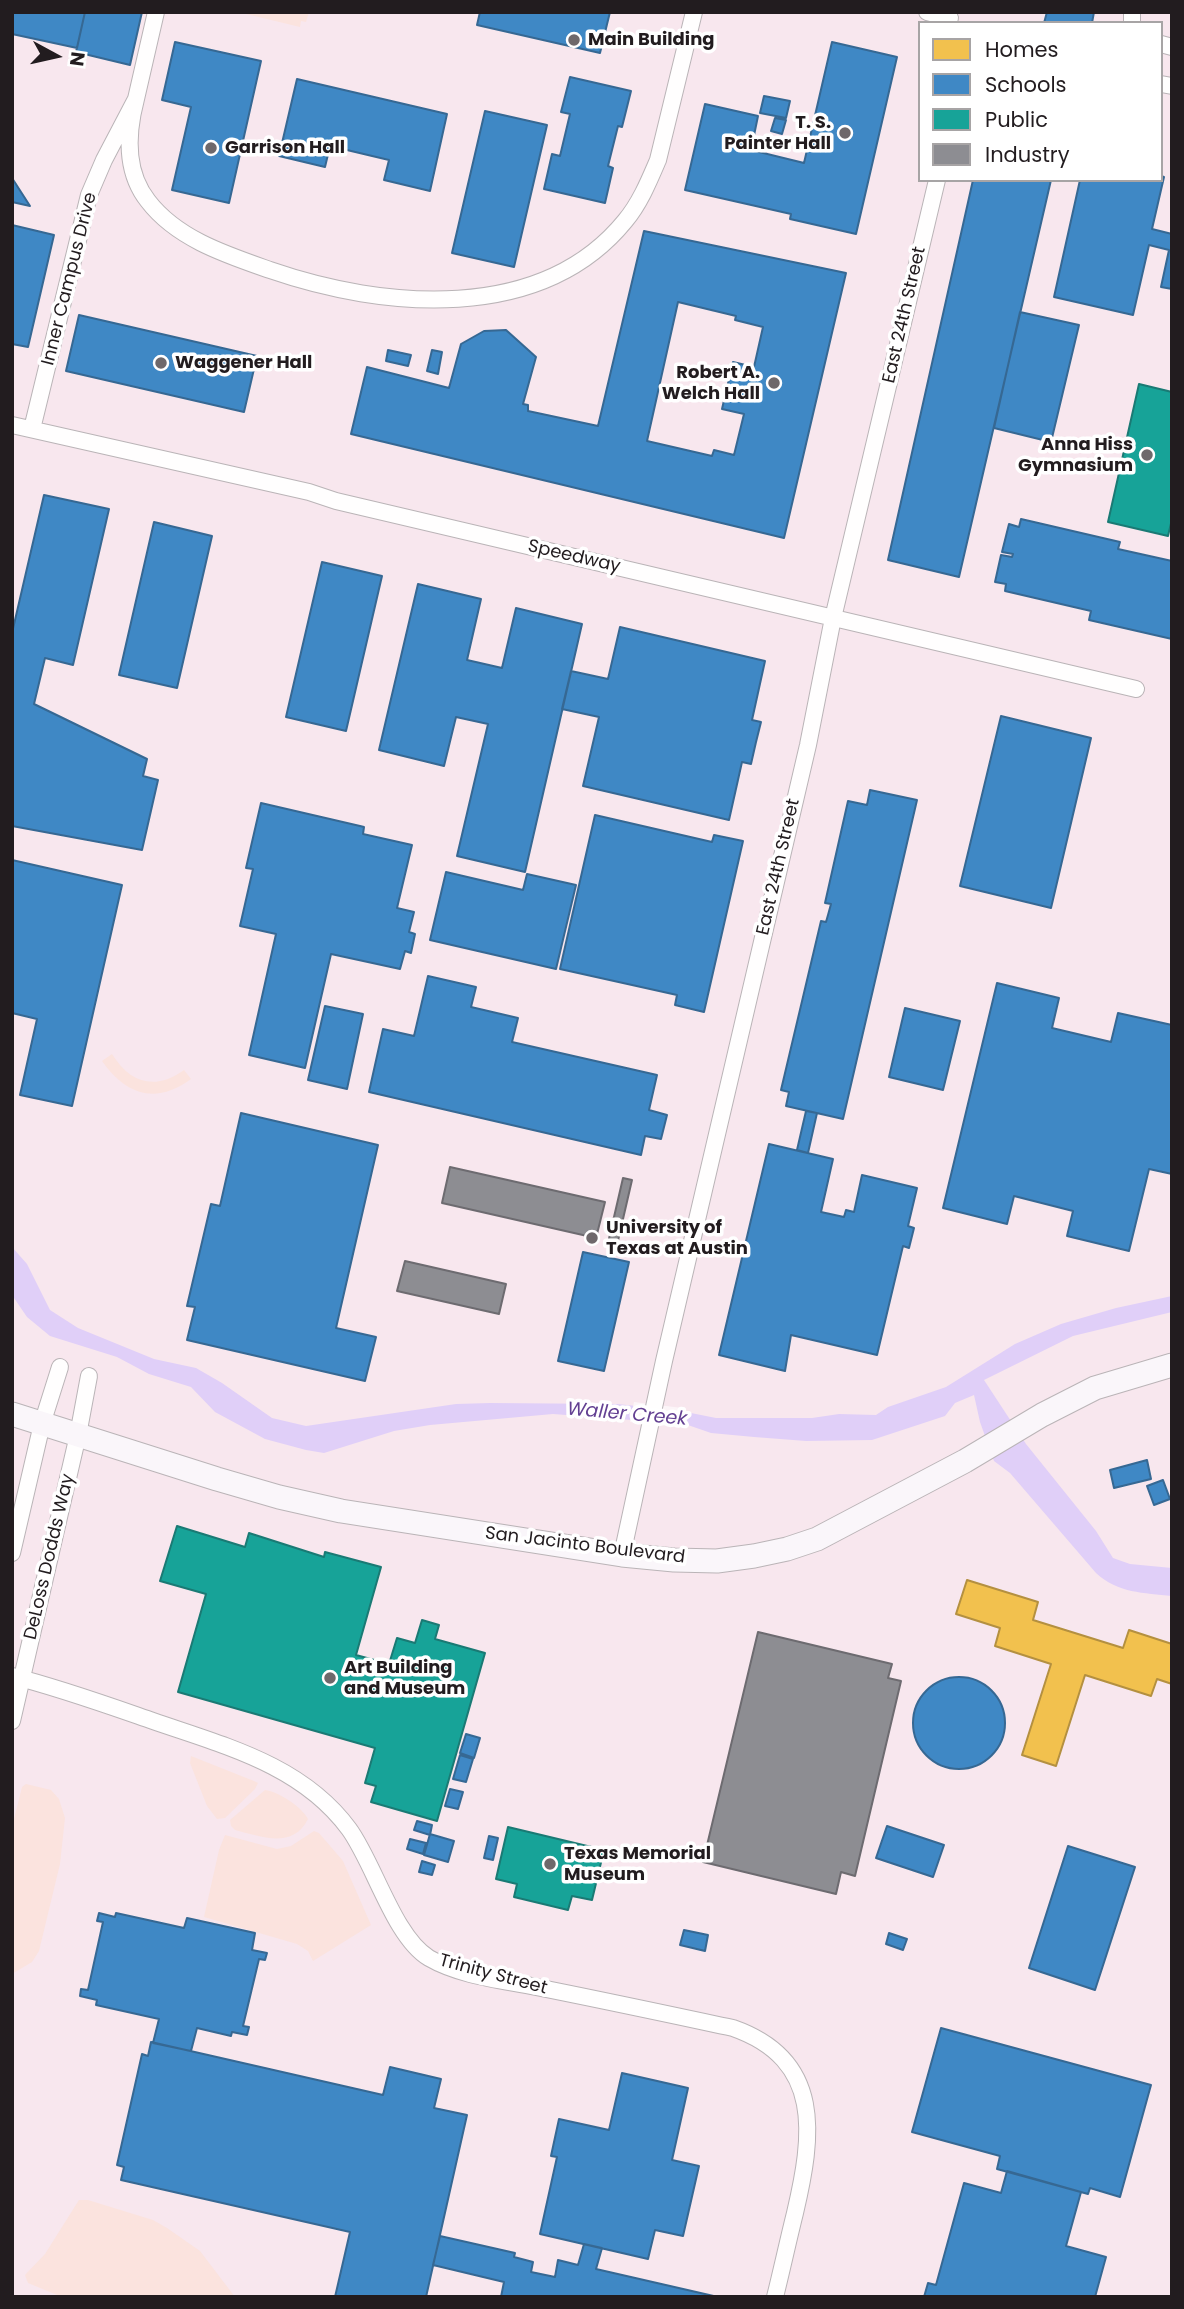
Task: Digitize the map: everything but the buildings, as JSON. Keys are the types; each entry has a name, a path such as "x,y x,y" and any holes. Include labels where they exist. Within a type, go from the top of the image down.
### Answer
{"street":[{"name":"Inner Campus Drive","path":"32,429 89,195 135,99 156,12"},
{"path":"135,99 129,125 128,148 138,182 146,199 162,216 198,242 239,260 328,288 408,298 484,296 524,288 572,268 598,248 628,217 649,183 661,151 694,12"},
{"path":"928,12 951,18"},
{"name":"East 24th Street","path":"622,1555 834,618 937,182"},
{"name":"Speedway","path":"12,425 309,492 336,501 1136,689"},
{"name":"San Jacinto Boulevard","path":"12,1414 254,1490 341,1511 622,1555 717,1561 787,1549 817,1539 1095,1388 1172,1365"},
{"path":"12,1553 42,1424 60,1367"},
{"name":"DeLoss Dodds Way","path":"12,1721 17,1677 78,1435 89,1376"},
{"name":"Trinity Street","path":"17,1677 253,1755 294,1777 324,1800 349,1830 400,1924 412,1942 427,1957 451,1968 493,1978 733,2028 766,2044 796,2076 803,2093 808,2122 806,2168 775,2297"}],"shaded area":[{"name":"University of Texas at Austin","path":"12,12 1172,12 1172,2297 12,2297"},
{"path":"309,12 306,22 301,21 300,27 246,14"},
{"path":"112,1054 127,1072 144,1081 163,1080 184,1070 191,1079 166,1092 142,1092 121,1082 111,1073 102,1061"},
{"path":"191,1756 258,1783 225,1818 217,1819 207,1806 190,1763"},
{"path":"26,1784 51,1790 59,1799 65,1818 60,1864 39,1951 32,1962 12,1974 12,1827 22,1787"},
{"path":"265,1790 283,1797 300,1809 308,1819 302,1829 285,1838 275,1838 235,1830 231,1826 230,1820"},
{"path":"314,1831 319,1833 343,1861 371,1925 313,1961 308,1951 297,1944 204,1917 225,1835 277,1849 291,1846"},
{"path":"79,2200 88,2200 153,2220 167,2228 200,2251 235,2297 62,2297 28,2283 25,2275 45,2254"}],"water":[{"name":"Waller Creek","path":"12,1247 27,1264 50,1310 78,1328 154,1359 196,1368 272,1418 306,1426 456,1404 490,1403 617,1404 676,1410 716,1418 876,1415 888,1407 946,1387 1015,1344 1061,1324 1172,1296 1172,1312 1073,1336 984,1380 1026,1444 1096,1531 1113,1558 1130,1564 1172,1568 1172,1596 1122,1588 1096,1573 1010,1473 994,1461 974,1395 955,1403 945,1416 872,1440 806,1441 754,1437 711,1433 685,1424 553,1414 430,1425 394,1431 324,1453 265,1439 215,1412 191,1387 149,1374 117,1357 50,1336 27,1317 12,1295"}],"pier":[{"path":"634,1402 682,1408 678,1427 630,1422"}],"place":[{"name":"Main Building","path":"574,40"},
{"name":"T. S. Painter Hall","path":"845,133"},
{"name":"Garrison Hall","path":"211,148"},
{"name":"Waggener Hall","path":"161,363"},
{"name":"Robert A. Welch Hall","path":"774,383"},
{"name":"Anna Hiss Gymnasium","path":"1147,455"},
{"name":"University of Texas at Austin","path":"592,1238"},
{"name":"Art Building and Museum","path":"330,1678"},
{"name":"Texas Memorial Museum","path":"550,1864"}]}
